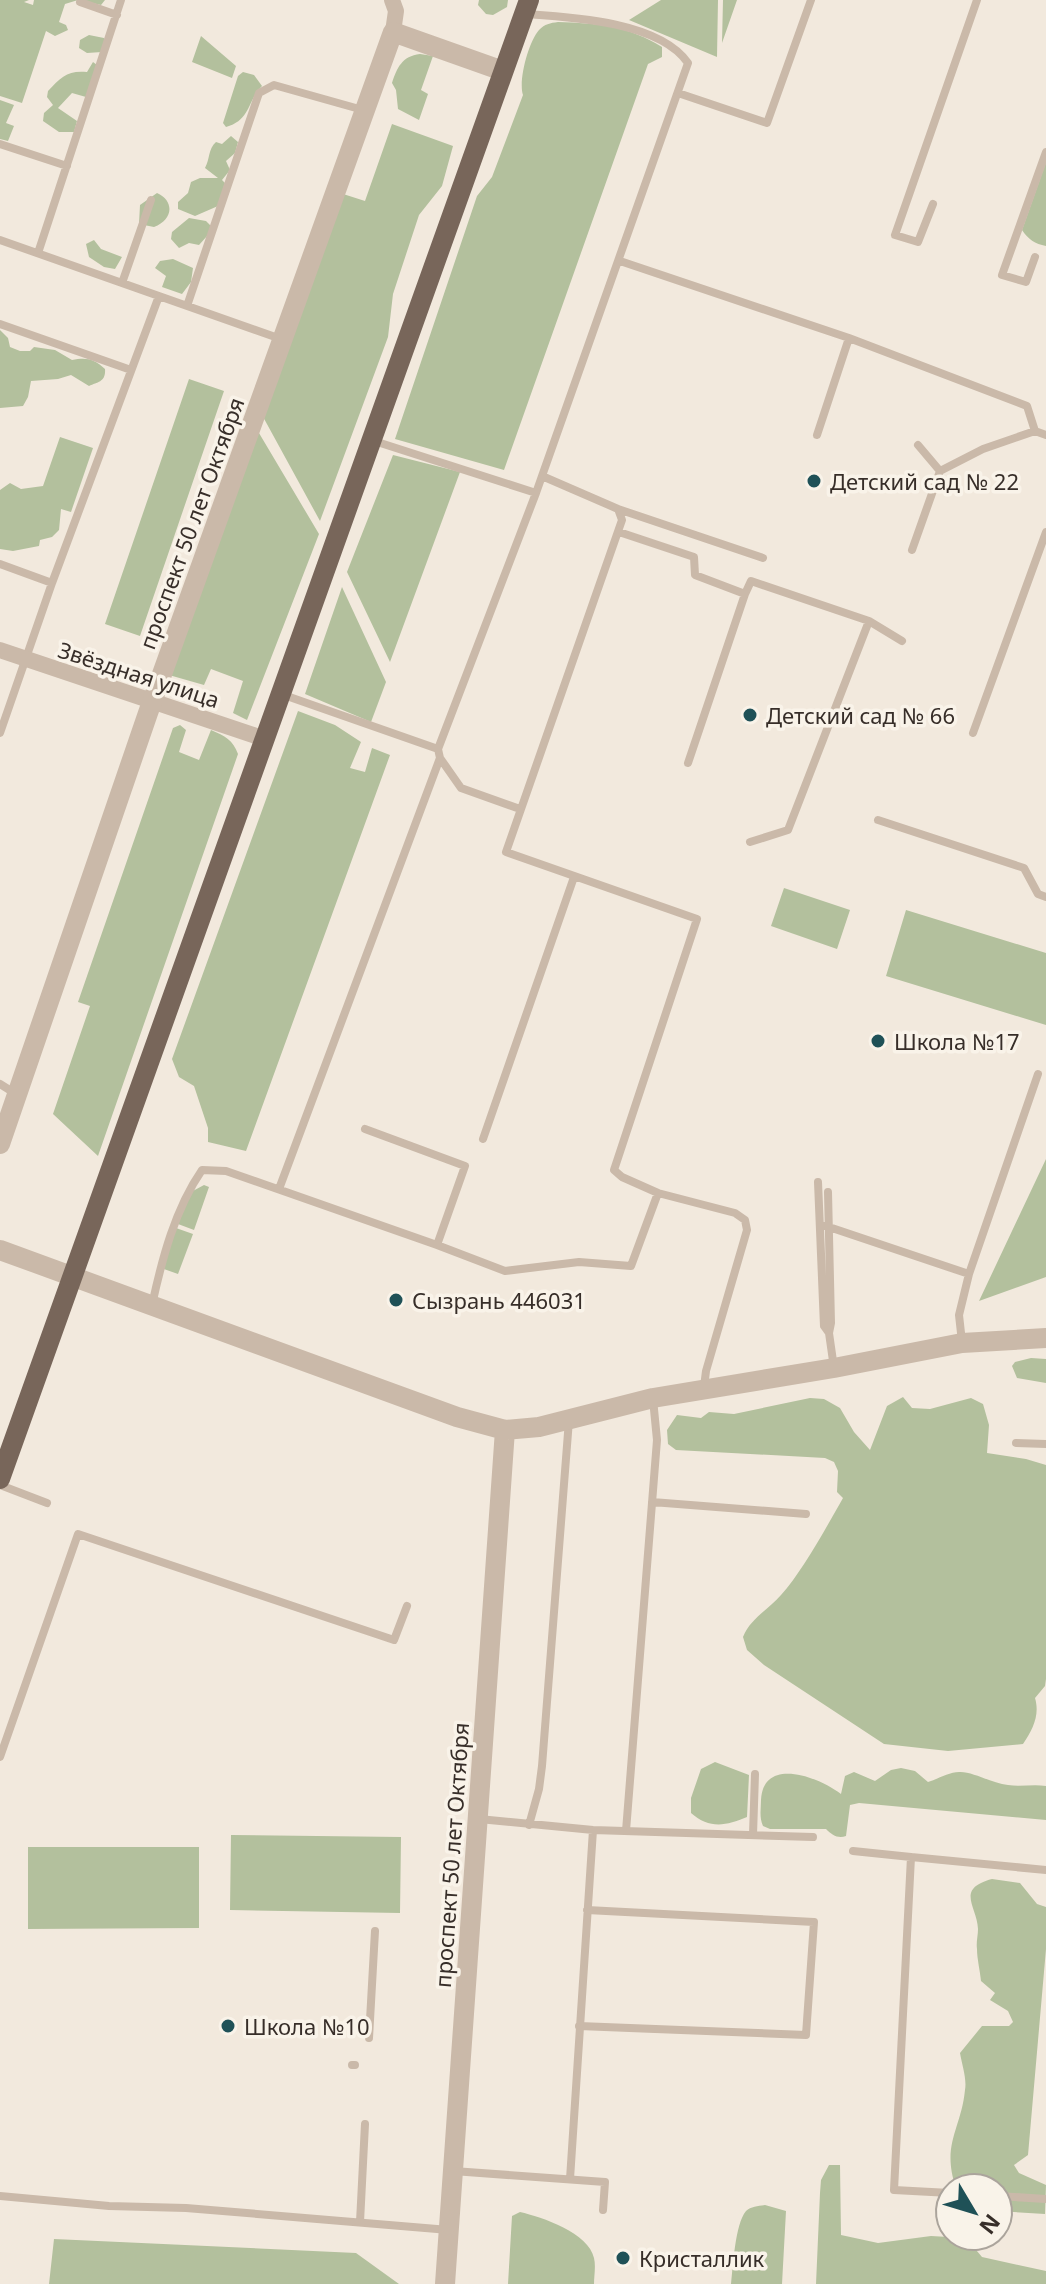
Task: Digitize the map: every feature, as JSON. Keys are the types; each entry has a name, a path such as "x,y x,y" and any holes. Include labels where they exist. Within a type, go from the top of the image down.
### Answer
{"main road":[{"path":"0,1482 529,5"}],"street":[{"path":"392,0 396,11 393,32 503,71"},
{"name":"проспект 50 лет Октября","path":"0,1144 8,1089 153,701 393,32"},
{"name":"Звёздная улица","path":"0,650 265,739"},
{"path":"0,1250 457,1417 505,1430 539,1427 704,1388 834,1368 962,1343 1046,1338"},
{"name":"проспект 50 лет Октября","path":"445,2284 505,1430"}],"lane":[{"path":"38,253 121,0"},
{"path":"678,93 767,123 811,0"},
{"path":"933,204 918,242 895,235 977,0"},
{"path":"80,2 117,15"},
{"path":"279,1189 536,493 688,63 679,50 630,29 529,5"},
{"path":"187,306 256,98 261,91 278,85 364,110"},
{"path":"0,144 67,166"},
{"path":"1035,257 1026,282 1002,275 1046,152"},
{"path":"122,283 151,200"},
{"path":"0,240 282,339"},
{"path":"620,261 849,338 1027,406 1035,431"},
{"path":"0,733 52,583 159,296"},
{"path":"0,324 131,370"},
{"path":"817,435 849,338"},
{"path":"912,550 940,471 983,449 1035,431 1046,435"},
{"path":"371,440 536,493"},
{"path":"918,445 940,471"},
{"path":"542,476 618,509 763,558"},
{"path":"618,509 622,520 619,532 506,852 697,919 614,1170 622,1177 658,1193 735,1213 745,1220 747,1230 706,1371 704,1388"},
{"path":"619,532 694,557 695,575 745,594"},
{"path":"973,733 1046,532"},
{"path":"0,564 52,583"},
{"path":"688,763 751,581 869,621 902,641"},
{"path":"750,842 788,830 869,621"},
{"path":"281,694 439,754 461,788 520,809"},
{"path":"878,820 1024,868 1038,894 1046,897"},
{"path":"483,1139 574,877"},
{"path":"962,1343 959,1315 969,1274 1038,1074"},
{"path":"365,1129 465,1166 437,1245"},
{"path":"152,1306 160,1269 187,1192 202,1170 226,1171 505,1271 579,1262 631,1266 658,1193"},
{"path":"818,1182 834,1368"},
{"path":"824,1226 828,1192"},
{"path":"824,1226 969,1274"},
{"path":"626,1831 657,1440 653,1398"},
{"path":"529,1825 542,1766 569,1418"},
{"path":"1016,1443 1046,1444"},
{"path":"0,1482 47,1503"},
{"path":"652,1502 806,1514"},
{"path":"0,1757 78,1534 394,1640 407,1606"},
{"path":"753,1835 755,1774"},
{"path":"478,1819 593,1830 813,1837"},
{"path":"570,2179 593,1830"},
{"path":"853,1851 1046,1870"},
{"path":"911,1857 894,2190 934,2192"},
{"path":"579,2026 806,2035 814,1922 587,1910"},
{"path":"369,2038 375,1931"},
{"path":"360,2222 365,2124"},
{"path":"453,2171 605,2182 603,2210"},
{"path":"0,2196 449,2230"},
{"path":"1014,2197 1046,2199"}],"green space":[{"path":"0,0 29,0 24,2 33,5 34,0 78,0 65,4 59,22 66,25 68,30 55,36 46,31 22,103 0,96"},
{"path":"78,0 105,0 101,5"},
{"path":"479,0 508,0 507,7 493,15 486,14 478,5"},
{"path":"661,0 718,0 717,57 629,20"},
{"path":"723,0 737,0 722,43"},
{"path":"548,24 599,25 637,34 662,47 662,57 648,64 504,470 395,439 477,196 492,177 523,95 525,61 535,35"},
{"path":"89,35 104,38 106,43 102,52 87,53 79,48 80,40"},
{"path":"201,36 236,66 232,78 192,62"},
{"path":"420,54 433,56 421,90 428,94 419,120 398,109 392,83 401,64 409,57"},
{"path":"93,62 97,65 86,97 72,93 58,108 77,121 74,132 59,132 43,121 44,113 53,105 47,97 48,91 65,76 87,72"},
{"path":"243,72 254,75 262,86 240,120 226,127 223,123 238,76"},
{"path":"0,100 14,105 6,123 14,126 8,141 0,139"},
{"path":"392,124 453,146 442,186 419,215 393,294 388,337 320,521 262,415 340,193 365,201"},
{"path":"231,136 238,142 235,153 226,161 230,170 222,180 225,183 218,206 195,216 178,209 178,202 188,193 191,182 200,178 218,178 205,168 210,151 216,142 222,144"},
{"path":"1046,162 1046,246 1032,241 1022,230"},
{"path":"157,193 169,205 168,215 154,227 139,224 140,205"},
{"path":"189,218 206,221 211,226 208,235 199,245 189,243 179,248 171,239 172,232"},
{"path":"94,240 101,249 122,257 115,269 104,267 89,257 86,244"},
{"path":"173,259 193,268 191,282 182,294 162,287 166,276 155,268 160,261"},
{"path":"0,330 8,338 10,347 20,351 30,351 34,347 55,350 72,360 90,360 105,369 104,377 89,386 71,375 31,381 23,406 0,408"},
{"path":"189,379 224,391 140,636 105,624"},
{"path":"256,428 319,534 247,720 233,713 243,681 211,669 204,685 169,675"},
{"path":"60,437 93,448 71,512 61,509 59,530 52,537 40,540 39,546 13,551 0,549 0,490 10,483 21,489 43,486"},
{"path":"393,455 460,472 390,662 347,572"},
{"path":"342,587 386,682 371,722 305,694"},
{"path":"298,711 335,725 361,742 350,768 365,772 372,748 390,755 246,1151 208,1142 208,1128 194,1086 179,1077 172,1059"},
{"path":"180,725 186,730 179,752 199,760 211,730 228,739 238,754 98,1156 53,1114 90,1006 78,1002 173,728"},
{"path":"784,888 850,910 837,949 771,926"},
{"path":"906,910 1046,953 1046,1025 886,976"},
{"path":"1046,1159 1046,1277 979,1301"},
{"path":"204,1185 209,1187 194,1230 178,1224 191,1192"},
{"path":"176,1228 193,1234 178,1274 161,1268"},
{"path":"1031,1358 1046,1359 1046,1383 1017,1378 1012,1366 1015,1362"},
{"path":"903,1397 912,1408 930,1409 971,1398 983,1404 989,1425 987,1453 1046,1465 1046,1679 1045,1686 1035,1698 1035,1722 1023,1744 948,1751 884,1744 764,1665 747,1650 743,1637 789,1585 830,1522 843,1498 837,1492 838,1471 834,1462 825,1458 676,1450 668,1444 667,1430 677,1415 701,1418 709,1412 734,1414 810,1398 824,1399 840,1408 854,1432 870,1450 887,1406"},
{"path":"715,1762 749,1775 747,1817 711,1824 691,1813 691,1798 701,1769"},
{"path":"901,1768 915,1771 928,1782 959,1772 1008,1785 1046,1786 1046,1820 859,1803 850,1805 846,1836 843,1837 835,1836 826,1829 770,1829 763,1826 761,1800 764,1786 771,1778 794,1774 820,1782 841,1794 845,1776 854,1772 875,1781 891,1770"},
{"path":"231,1835 401,1837 400,1913 230,1910"},
{"path":"28,1847 199,1847 199,1928 28,1929"},
{"path":"992,1879 1020,1883 1037,1904 1046,1907 1046,1949 1028,2155 1014,2165 1019,2173 1046,2185 1045,2214 1014,2212 1014,2172 952,2172 951,2148 965,2086 960,2053 982,2026 1009,2026 1013,2022 1008,2011 990,2000 995,1993 981,1981 978,1929 971,1893 981,1883"},
{"path":"829,2165 840,2165 841,2235 878,2243 934,2236 934,2252 978,2252 982,2257 1046,2271 1046,2284 816,2284 821,2180"},
{"path":"765,2205 786,2211 782,2284 731,2284 742,2217 750,2208"},
{"path":"520,2212 552,2222 583,2241 594,2258 594,2284 508,2284 512,2216"},
{"path":"54,2239 356,2253 399,2284 49,2284"}],"place":[{"name":"Детский сад № 22","path":"814,481"},
{"name":"Детский сад № 66","path":"750,715"},
{"name":"Школа №17","path":"878,1041"},
{"name":"Сызрань 446031","path":"396,1300"},
{"name":"Школа №10","path":"228,2026"},
{"name":"Кристаллик","path":"623,2258"}]}
